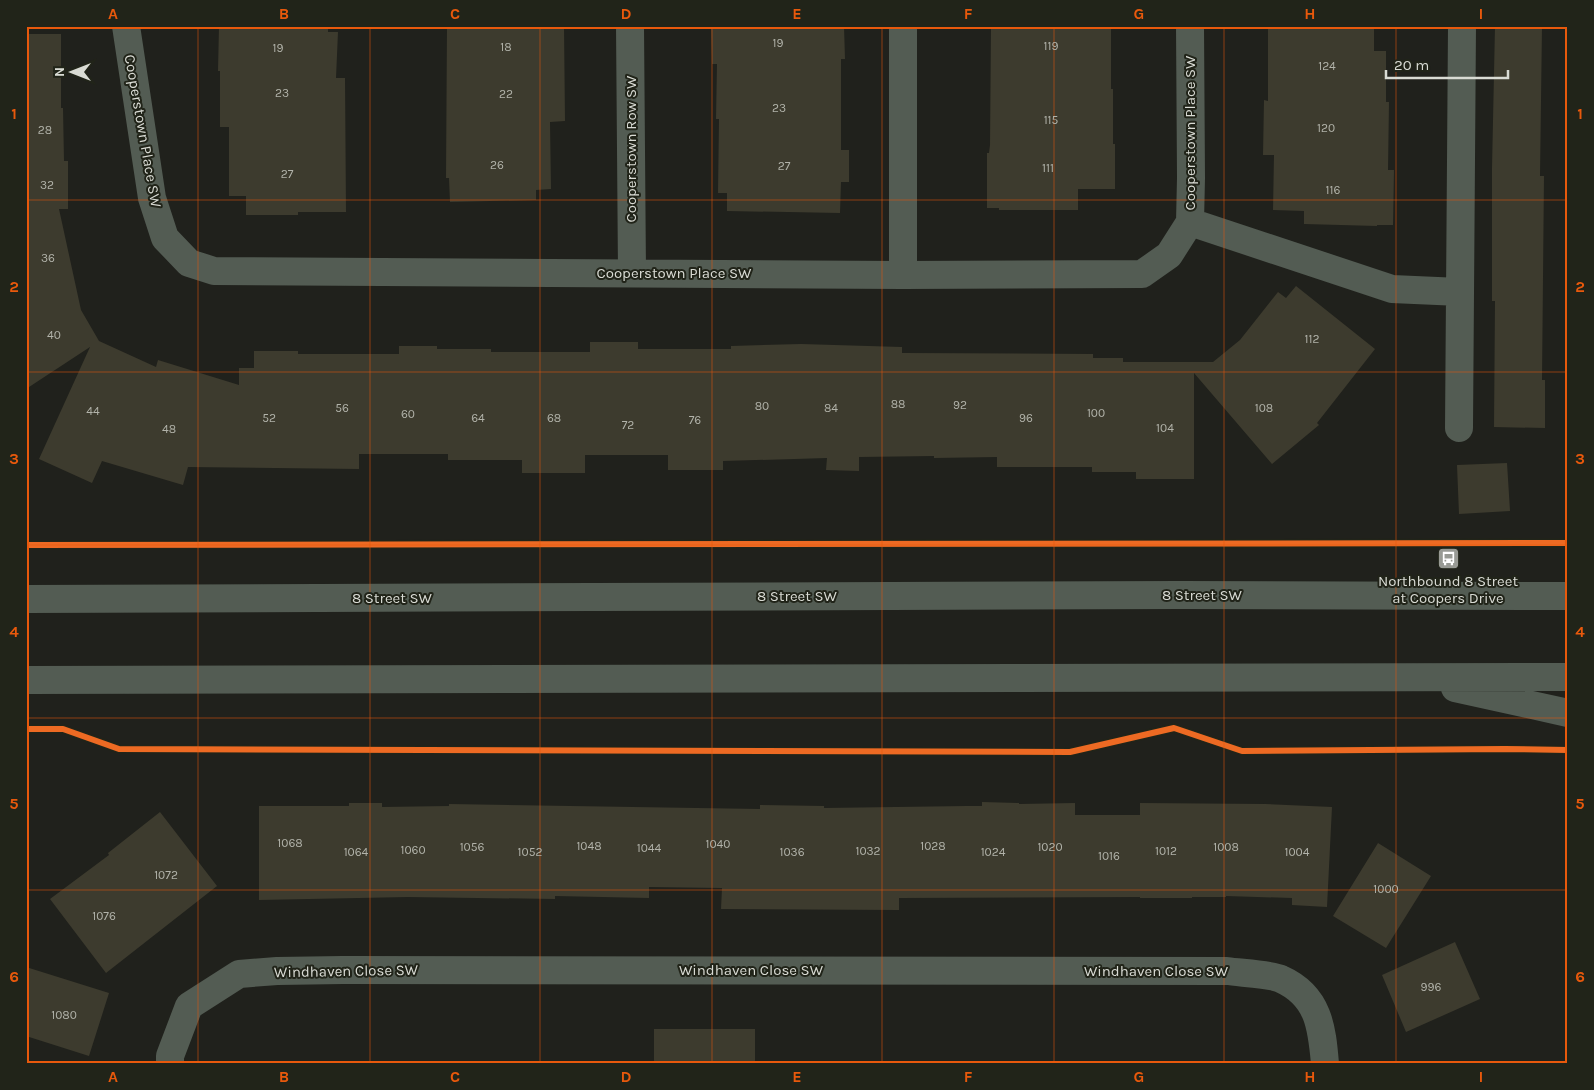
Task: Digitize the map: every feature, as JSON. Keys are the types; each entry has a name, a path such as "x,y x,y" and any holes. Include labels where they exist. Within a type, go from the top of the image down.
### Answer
{"main road":[{"name":"Cooperstown Place SW","path":"126,26 152,198 165,238 189,263 214,271 903,275 1142,274 1169,255 1190,222 1190,26"},
{"name":"Cooperstown Row SW","path":"630,26 632,272"},
{"path":"903,26 903,275"},
{"path":"1459,428 1462,26"},
{"path":"1190,222 1392,289 1460,292"},
{"name":"8 Street SW","path":"26,599 1180,595 1568,596"},
{"path":"1400,676 1568,713"},
{"path":"26,680 1568,677"},
{"name":"Windhaven Close SW","path":"170,1064 170,1056 189,1006 240,974 277,971 343,970 1227,971 1281,978 1306,995 1320,1023 1325,1064"}],"building":[{"path":"219,26 328,26 328,32 338,32 336,78 345,78 346,212 298,212 298,215 246,215 246,196 229,196 229,127 220,127"},
{"path":"447,26 564,26 565,121 550,122 551,189 536,190 536,200 450,202 449,178 446,178"},
{"path":"711,26 844,26 845,59 841,59 841,150 849,150 849,182 841,182 840,213 727,211 727,193 718,193 719,119 716,119 717,64 712,64"},
{"path":"991,26 1111,26 1111,89 1113,89 1115,189 1078,189 1078,210 999,210 999,208 987,208 987,153 989,153 990,145"},
{"path":"1495,26 1542,26 1540,176 1544,176 1542,380 1545,380 1545,428 1494,427 1495,301 1492,301 1492,168"},
{"path":"1268,28 1374,29 1374,51 1386,51 1386,102 1389,102 1388,170 1394,170 1393,225 1304,224 1304,211 1273,210 1274,155 1263,155 1264,100 1268,101"},
{"path":"26,34 61,34 61,108 63,108 64,161 68,161 68,209 59,209 81,310 99,341 156,367 158,360 239,385 239,368 254,368 254,351 298,351 298,354 399,354 399,346 437,346 437,349 491,349 491,352 590,352 590,342 638,342 638,349 731,349 731,346 801,344 902,347 902,353 1093,354 1093,358 1123,358 1123,362 1213,362 1240,340 1278,292 1286,298 1296,286 1375,349 1317,423 1319,425 1272,464 1194,373 1194,479 1136,479 1136,472 1092,472 1092,467 997,467 997,457 859,457 859,471 826,470 827,458 723,461 723,470 668,470 668,455 585,455 585,473 522,473 522,460 448,460 448,454 359,454 359,469 188,467 183,485 102,461 92,483 39,459 90,347 26,389"},
{"path":"1507,463 1510,511 1459,514 1457,465"},
{"path":"982,802 1019,804 1075,803 1075,815 1140,815 1140,803 1265,804 1332,807 1327,907 1292,905 1292,898 1226,896 1192,898 899,898 899,910 721,909 722,888 649,887 649,898 555,896 555,899 408,897 259,900 259,806 349,806 349,803 382,803 382,807 449,806 449,804 760,809 760,805 824,806 824,808 982,806"},
{"path":"160,812 217,886 106,973 50,899 109,855 108,853"},
{"path":"1378,843 1431,876 1386,948 1333,916"},
{"path":"1455,942 1480,999 1406,1032 1382,975"},
{"path":"26,967 109,993 89,1056 26,1036"},
{"path":"654,1029 755,1029 755,1064 654,1064"}],"cycle path":[{"path":"26,545 1568,543"},
{"path":"26,729 63,729 119,749 1070,752 1174,728 1242,751 1568,750"}],"place":[{"name":"Northbound 8 Street at Coopers Drive","path":"1448,558"}]}
